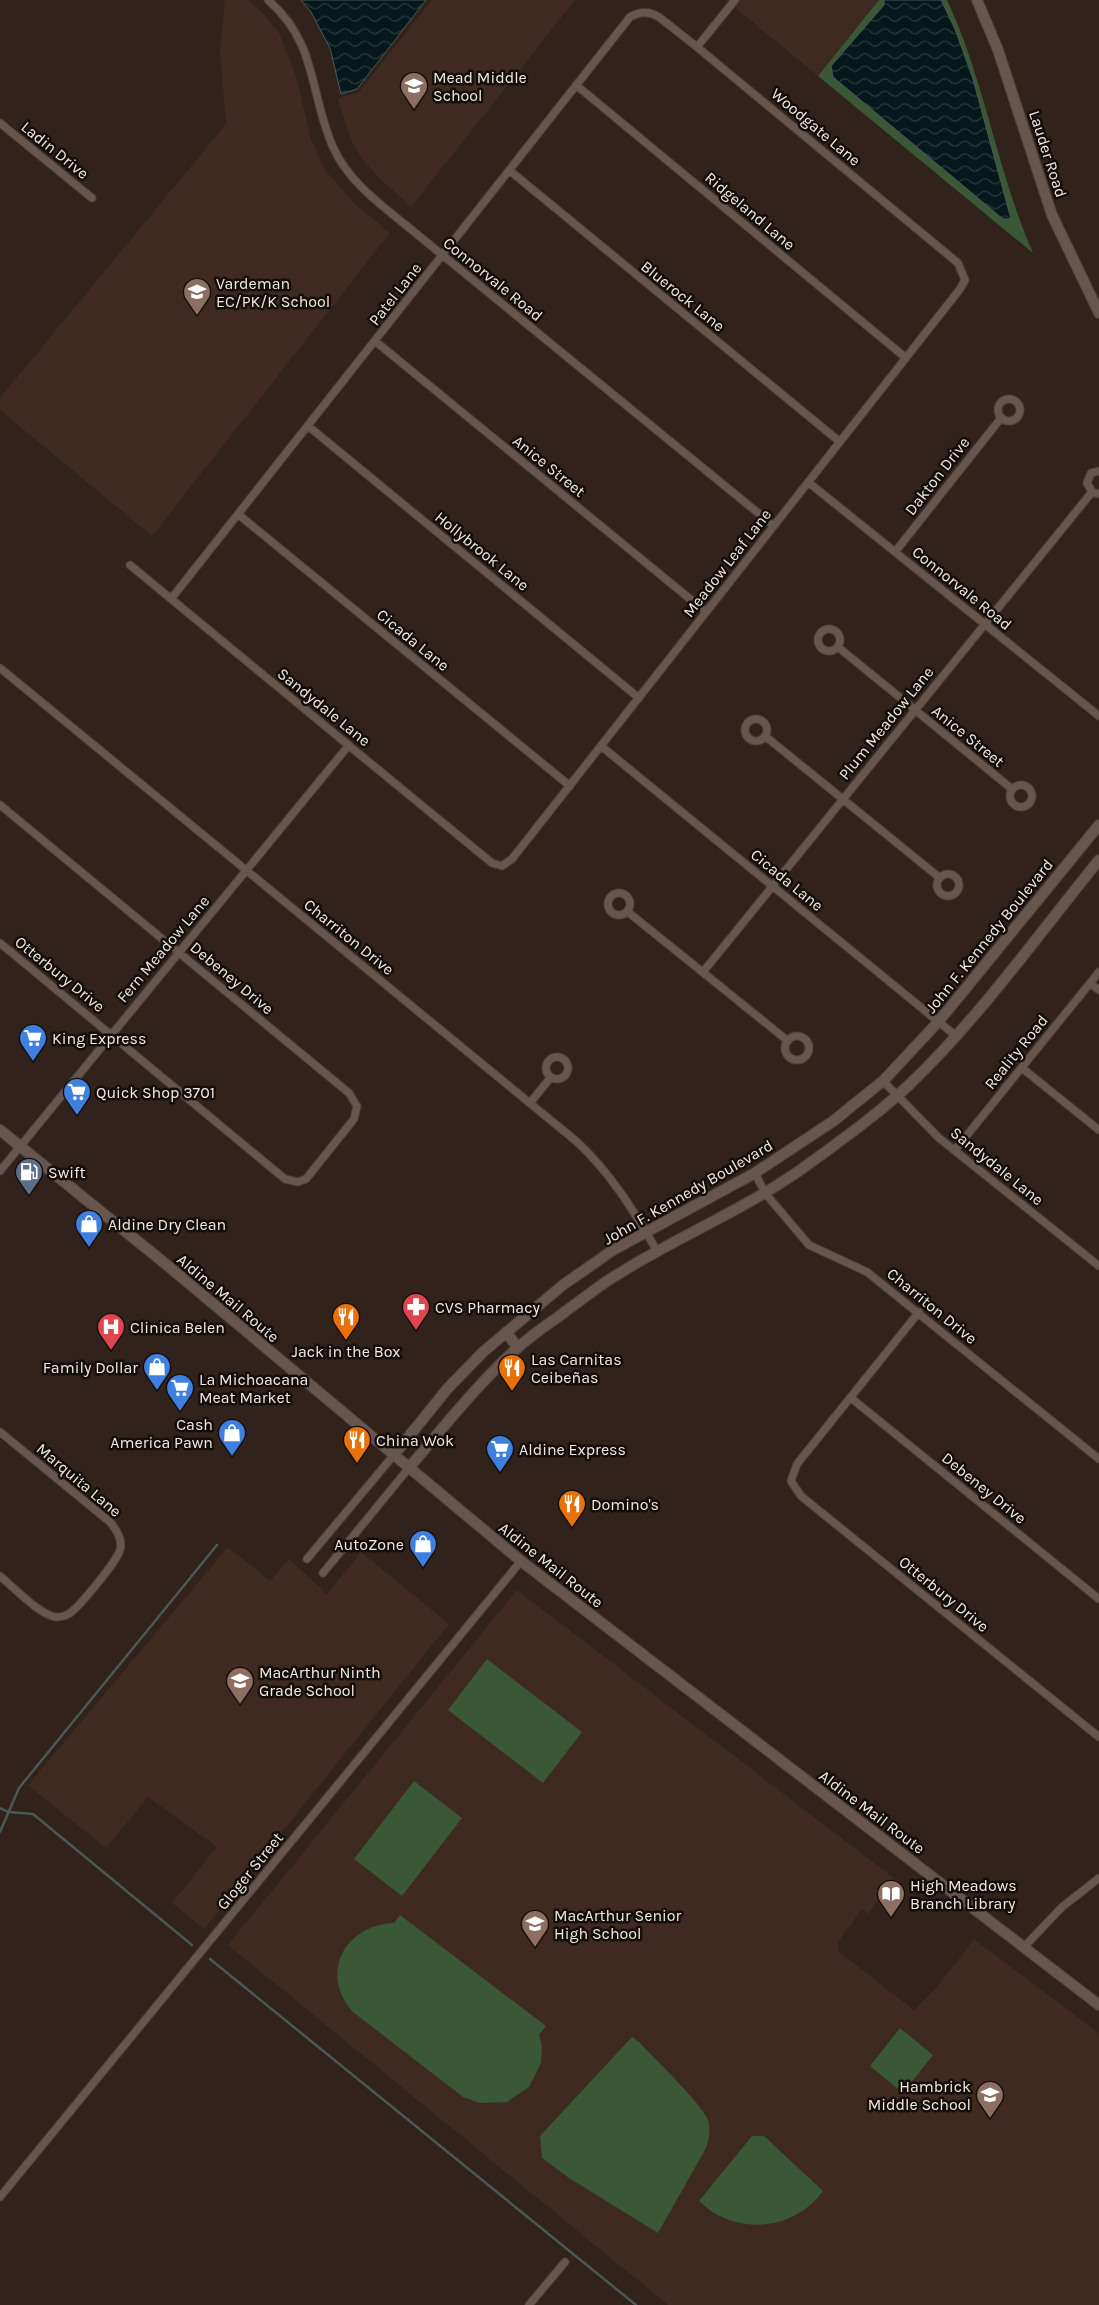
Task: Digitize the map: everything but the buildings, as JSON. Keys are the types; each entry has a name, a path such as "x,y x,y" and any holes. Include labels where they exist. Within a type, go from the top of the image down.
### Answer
{"main road":[{"name":"Lauder Road","path":"977,0 998,50 1052,214 1099,313"},
{"name":"John F. Kennedy Boulevard","path":"393,1456 448,1388 506,1332 563,1285 613,1250 755,1173 832,1122 883,1081 939,1021 1099,825"},
{"path":"408,1469 467,1400 518,1348 617,1274 765,1193 808,1165 896,1095 956,1036 1099,860"},
{"name":"Aldine Mail Route","path":"0,1130 162,1261 521,1562 1099,2005"},
{"path":"506,1332 518,1348"}],"street":[{"name":"Connorvale Road","path":"268,0 279,10 296,32 309,60 333,149 350,174 383,206 442,255 774,526"},
{"path":"697,46 735,0"},
{"name":"Patel Lane","path":"172,599 630,17 644,12"},
{"name":"Woodgate Lane","path":"644,12 659,17 697,46 958,263 963,272"},
{"name":"Ridgeland Lane","path":"576,86 906,358"},
{"name":"Ladin Drive","path":"0,123 92,198"},
{"name":"Bluerock Lane","path":"510,170 840,442"},
{"name":"Meadow Leaf Lane","path":"502,866 512,859 570,786 960,289 965,280 963,272"},
{"name":"Anice Street","path":"375,341 706,612"},
{"name":"Dakton Drive","path":"895,552 1001,418"},
{"name":"Hollybrook Lane","path":"308,426 639,698"},
{"name":"Plum Meadow Lane","path":"703,972 984,624 1095,493 1087,486 1087,479 1091,473 1099,471"},
{"name":"Connorvale Road","path":"808,482 1099,716"},
{"name":"Cicada Lane","path":"239,515 570,786"},
{"name":"Sandydale Lane","path":"130,565 492,863 502,866"},
{"name":"Anice Street","path":"838,647 1012,789"},
{"name":"Charriton Drive","path":"0,668 595,1158 610,1176 657,1251"},
{"path":"765,736 940,878"},
{"name":"Fern Meadow Lane","path":"0,1170 349,745"},
{"name":"Cicada Lane","path":"601,746 956,1036"},
{"name":"Debeney Drive","path":"0,805 354,1099 357,1112 354,1119 332,1148"},
{"path":"628,912 788,1041"},
{"name":"Otterbury Drive","path":"0,943 285,1179 298,1182 306,1179 332,1148"},
{"name":"Reality Road","path":"955,1150 1099,972"},
{"path":"1090,983 1099,990"},
{"path":"1022,1068 1099,1130"},
{"path":"530,1103 550,1076"},
{"name":"Sandydale Lane","path":"883,1081 939,1138 1099,1266"},
{"name":"Charriton Drive","path":"755,1173 765,1193 808,1245 867,1272 1099,1459"},
{"path":"851,1398 919,1312"},
{"name":"Debeney Drive","path":"851,1398 1099,1599"},
{"name":"Otterbury Drive","path":"851,1398 798,1464 791,1481 801,1496 1099,1736"},
{"name":"Marquita Lane","path":"0,1432 110,1522 116,1529 121,1544 116,1558 70,1613 62,1617 54,1617 44,1612 0,1576"},
{"name":"John F. Kennedy Boulevard","path":"307,1559 393,1456"},
{"path":"323,1573 408,1469"},
{"name":"Gloger Street","path":"0,2197 521,1562"},
{"path":"1024,1947 1062,1907 1099,1878"},
{"path":"529,2305 565,2262"}],"shaded area":[{"name":"Vardeman EC/PK/K School","path":"225,0 248,0 261,11 279,33 296,76 311,139 325,170 355,204 390,233 152,536 0,410 0,398 226,124 220,52"},
{"name":"Mead Middle School","path":"432,0 575,0 411,207 377,176 361,157 351,140 338,99 359,92"},
{"path":"726,0 879,0 880,1 818,76"},
{"name":"MacArthur Ninth Grade School","path":"228,1547 270,1581 289,1559 327,1594 361,1552 449,1624 204,1929 172,1903 217,1847 148,1797 106,1848 28,1785"},
{"name":"MacArthur Senior High School","path":"517,1590 895,1879 868,1914 862,1909 838,1942 839,1952 914,2010 937,1987 974,1939 1099,2033 1099,2305 668,2305 228,1945"}],"green space":[{"path":"879,0 947,0 971,62 1010,190 1033,253 818,76"},
{"path":"487,1659 582,1732 543,1783 448,1710"},
{"path":"414,1781 462,1818 402,1896 354,1859"},
{"path":"400,1915 546,2026 539,2035 542,2046 541,2063 529,2087 507,2102 480,2103 463,2097 353,2012 343,1997 338,1982 338,1968 342,1954 350,1942 362,1932 376,1926 394,1923"},
{"path":"900,2028 933,2055 903,2093 870,2066"},
{"path":"632,2037 688,2093 704,2113 709,2124 708,2143 705,2150 658,2233 569,2178 542,2158 540,2136"},
{"path":"752,2136 764,2136 823,2191 811,2205 796,2215 780,2221 746,2224 729,2220 713,2212 699,2201"}],"water":[{"path":"301,0 426,0 357,89 341,94 330,48 311,12"},
{"path":"884,0 941,0 955,29 973,79 1011,219 1003,219 833,77 831,66 884,5"}],"waterway":[{"path":"0,1832 19,1788 217,1545"},
{"path":"0,1808 8,1812 33,1814 192,1945"},
{"path":"210,1959 636,2305"}],"place":[{"name":"Mead Middle School","path":"414,110"},
{"name":"Vardeman EC/PK/K School","path":"197,316"},
{"name":"King Express","path":"33,1062"},
{"name":"Quick Shop 3701","path":"77,1116"},
{"name":"Swift","path":"29,1196"},
{"name":"Aldine Dry Clean","path":"89,1248"},
{"name":"CVS Pharmacy","path":"416,1331"},
{"name":"Jack in the Box","path":"346,1341"},
{"name":"Clinica Belen","path":"111,1351"},
{"name":"Family Dollar","path":"157,1391"},
{"name":"Las Carnitas Ceibeñas","path":"512,1392"},
{"name":"La Michoacana Meat Market","path":"180,1412"},
{"name":"Cash America Pawn","path":"232,1457"},
{"name":"China Wok","path":"357,1464"},
{"name":"Aldine Express","path":"500,1473"},
{"name":"Domino's","path":"572,1528"},
{"name":"AutoZone","path":"423,1568"},
{"name":"MacArthur Ninth Grade School","path":"240,1705"},
{"name":"High Meadows Branch Library","path":"891,1918"},
{"name":"MacArthur Senior High School","path":"535,1948"},
{"name":"Hambrick Middle School","path":"990,2119"}]}
